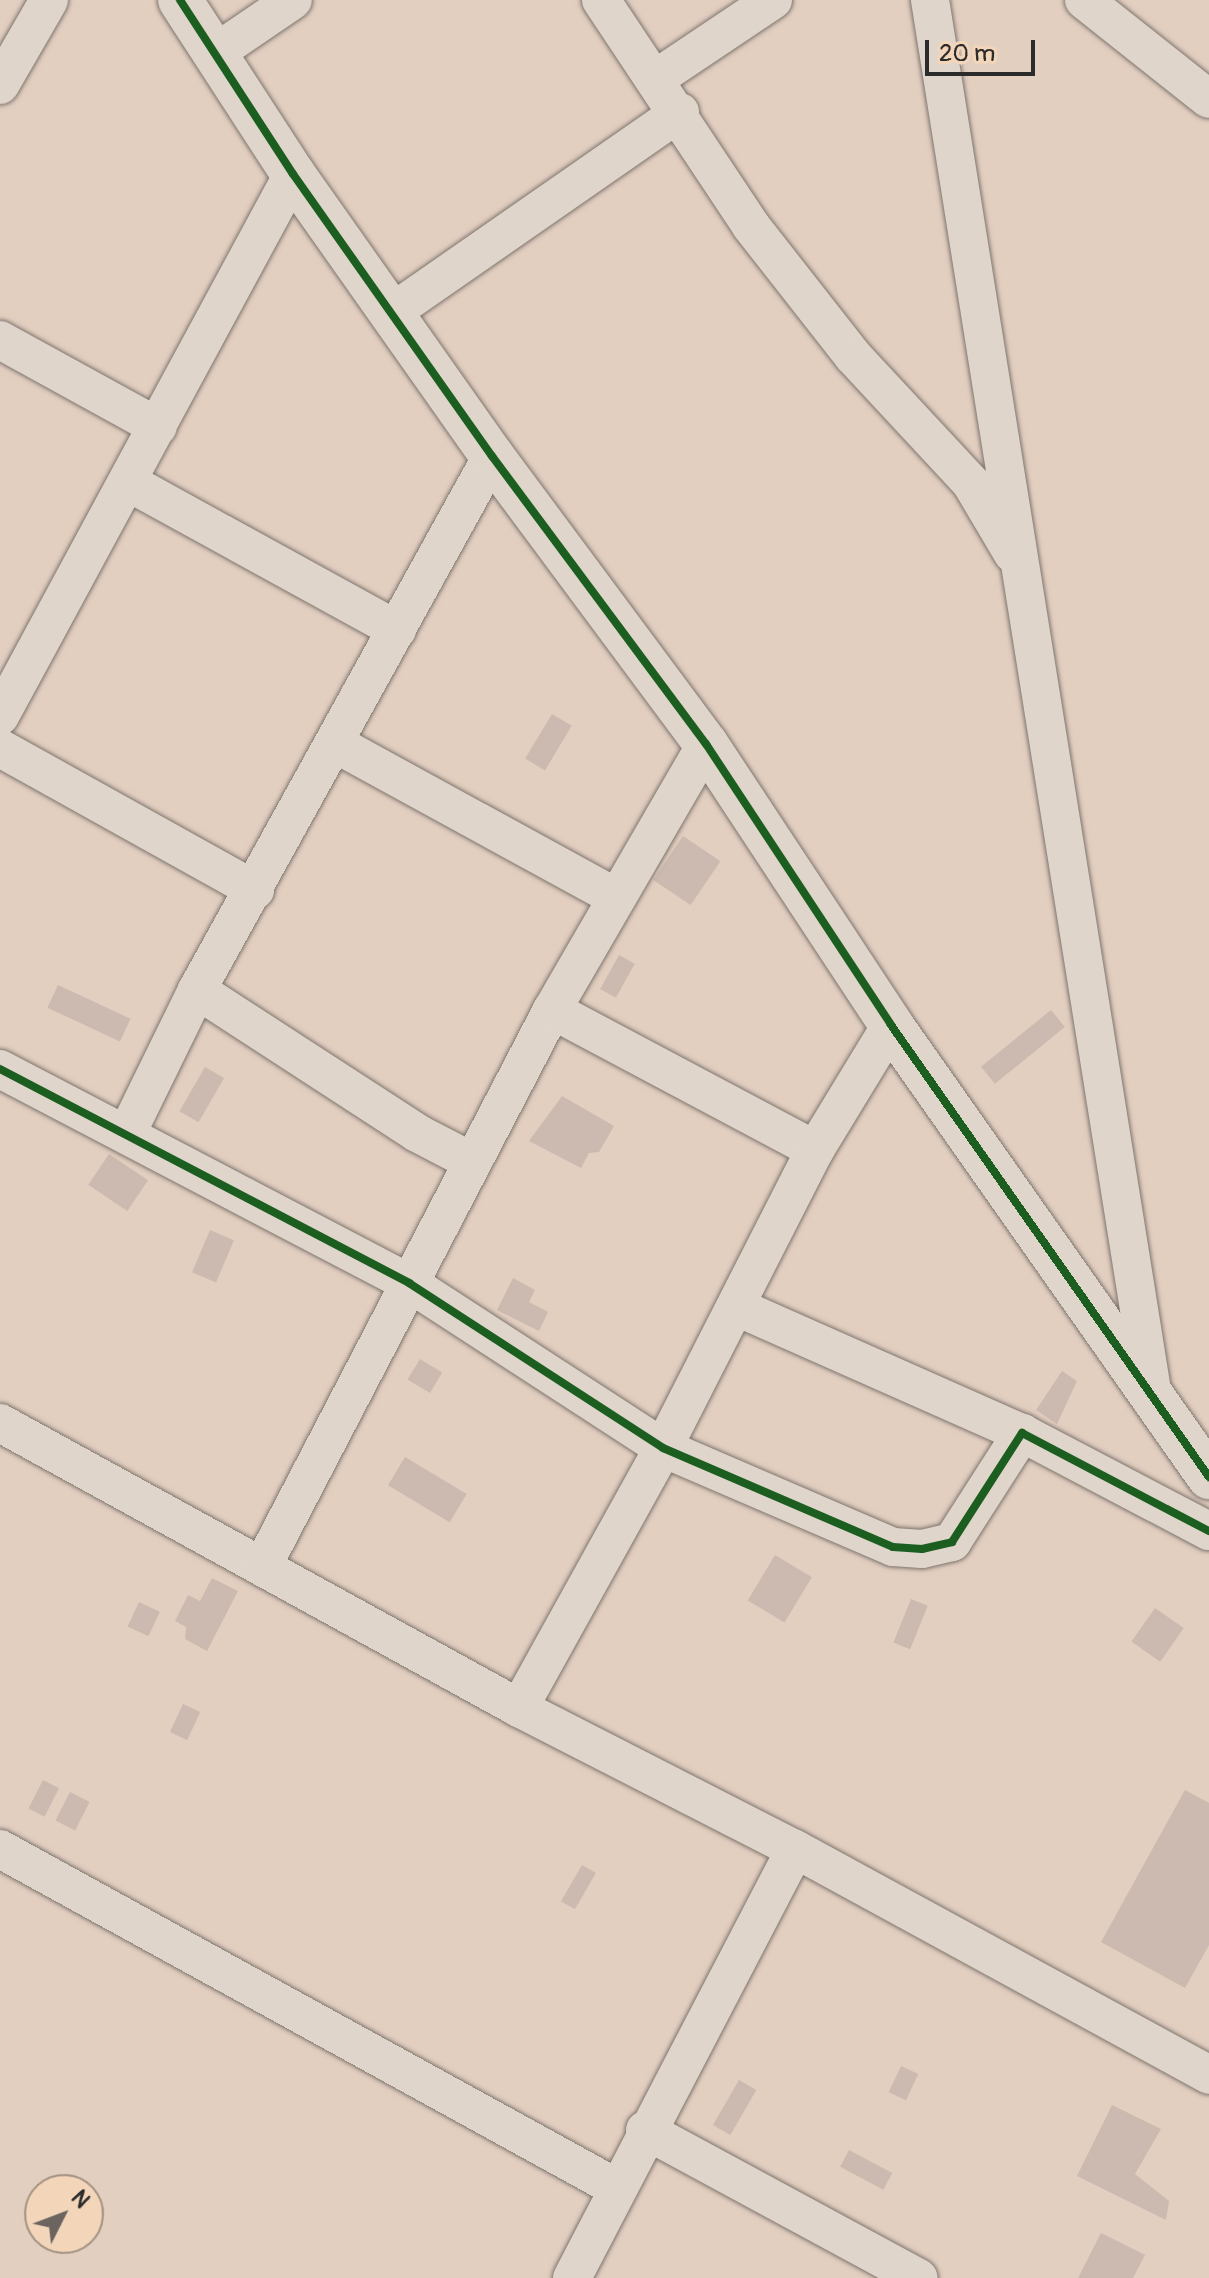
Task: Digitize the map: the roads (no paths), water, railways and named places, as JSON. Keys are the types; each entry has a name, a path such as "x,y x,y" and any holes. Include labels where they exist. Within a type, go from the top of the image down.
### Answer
{"street":[{"path":"0,85 49,0"},
{"path":"180,0 293,174 492,456 706,744 891,1025 1098,1324 1152,1391 1209,1477"},
{"path":"215,53 293,0"},
{"path":"601,0 680,112 751,226 834,332 971,483 1024,574"},
{"path":"655,79 773,0"},
{"path":"930,0 1152,1391"},
{"path":"1084,0 1209,99"},
{"path":"391,313 680,112"},
{"path":"6,694 128,482 293,174"},
{"path":"0,340 158,427"},
{"path":"127,1133 197,990 336,744 492,456"},
{"path":"128,482 397,630"},
{"path":"336,744 616,897"},
{"path":"262,1567 552,1010 706,744"},
{"path":"0,748 255,890"},
{"path":"197,990 417,1133 471,1161"},
{"path":"552,1010 815,1150"},
{"path":"519,1708 663,1448 815,1150 891,1025"},
{"path":"0,1069 409,1283 663,1448 893,1547 922,1549 952,1542 1022,1433"},
{"path":"737,1307 1022,1433 1209,1531"},
{"path":"0,1423 519,1708 795,1849 1209,2075"},
{"path":"0,1849 617,2188"},
{"path":"572,2278 645,2130 795,1849"},
{"path":"645,2130 919,2278"}]}
